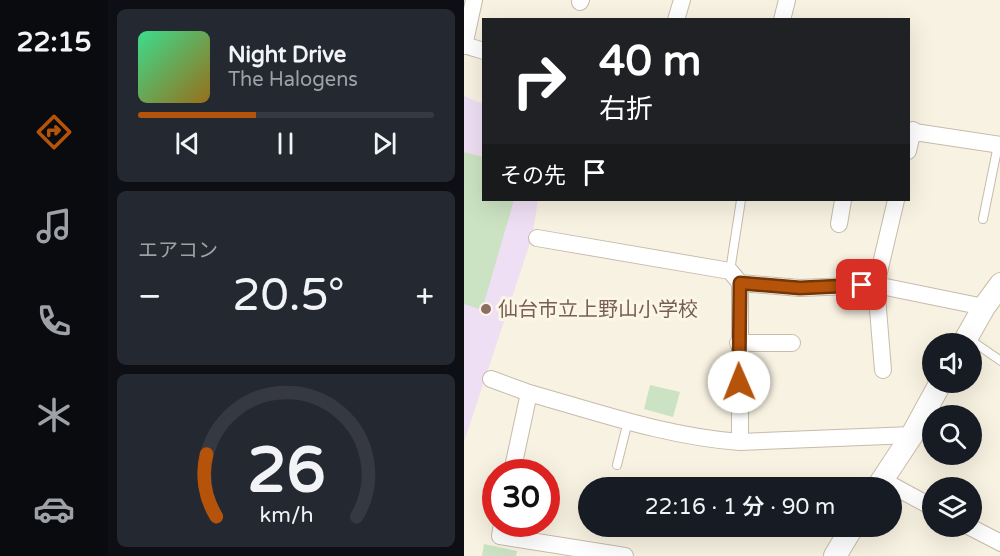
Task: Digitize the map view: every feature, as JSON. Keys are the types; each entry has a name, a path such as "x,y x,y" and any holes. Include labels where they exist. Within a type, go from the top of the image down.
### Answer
{"street":[{"path":"474,0 464,45 482,50"},
{"path":"677,18 682,0"},
{"path":"782,18 787,0"},
{"path":"910,131 999,145"},
{"path":"839,224 844,201"},
{"path":"883,370 876,285 896,201"},
{"path":"537,238 800,288 876,285 984,307"},
{"path":"735,277 740,442"},
{"path":"969,333 984,307 1001,284"},
{"path":"738,343 792,343"},
{"path":"491,379 528,393 628,421 711,440 740,442 911,435"},
{"path":"515,459 528,393"},
{"path":"884,477 935,393"},
{"path":"902,494 922,503"},
{"path":"982,533 1001,543"},
{"path":"506,537 625,556"},
{"path":"836,556 847,537"}],"lane":[{"path":"983,219 999,145"},
{"path":"735,277 741,201"},
{"path":"982,350 1001,361"},
{"path":"617,465 628,421"}],"shaded area":[{"name":"仙台市立上野山小学校","path":"464,96 482,104 482,201 538,201 532,237 464,442"}],"green space":[{"path":"464,152 482,157 482,201 514,201 482,310 464,304"},
{"path":"650,385 680,392 673,417 644,409"},
{"path":"484,544 517,551 516,556 482,556"}],"place":[{"name":"仙台市立上野山小学校","path":"486,309"}],"route":[{"path":"739,382 740,283 800,288 862,285"}]}
